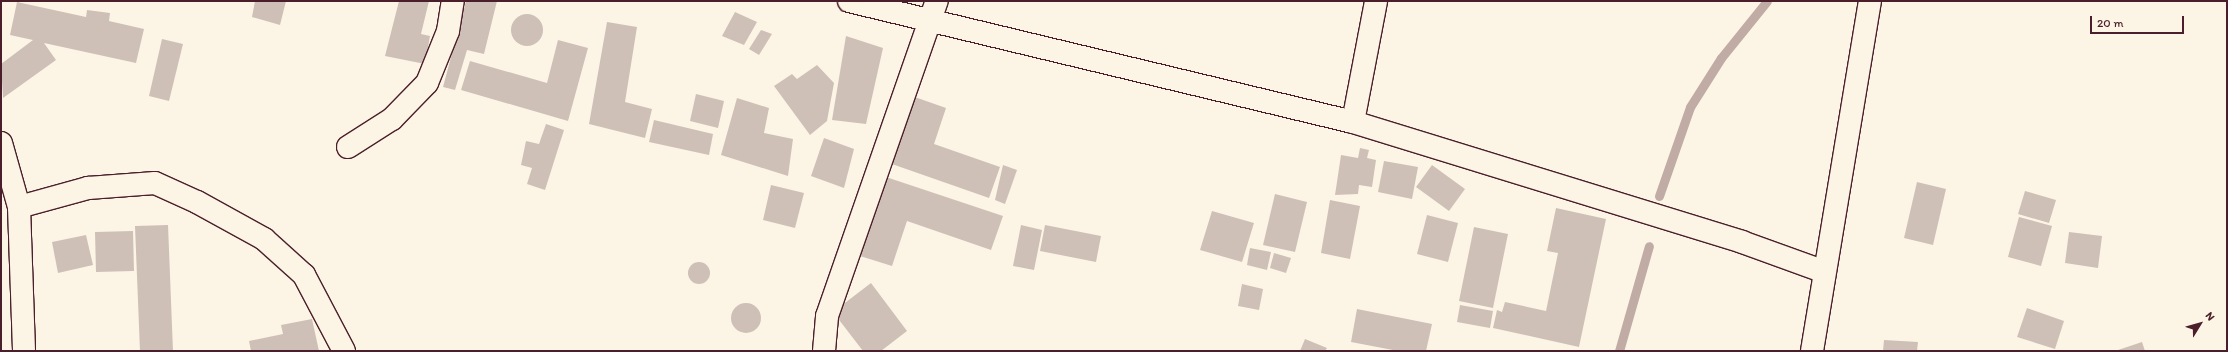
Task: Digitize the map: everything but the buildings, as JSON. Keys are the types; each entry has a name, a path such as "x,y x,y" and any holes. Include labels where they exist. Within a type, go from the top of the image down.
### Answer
{"street":[{"path":"348,147 392,119 427,83 448,31 454,1"},
{"path":"849,1 931,22 1353,122 1742,242 1822,272"},
{"path":"824,351 827,316 931,22 937,1"},
{"path":"1353,122 1376,1"},
{"path":"1812,351 1822,272 1870,1"},
{"path":"1,144 19,207 24,351"},
{"path":"19,207 88,188 155,183 197,202 264,239 304,275 344,351"}],"waterway":[{"path":"1659,196 1690,107 1721,58 1767,1"},
{"path":"1619,351 1649,246"}]}
